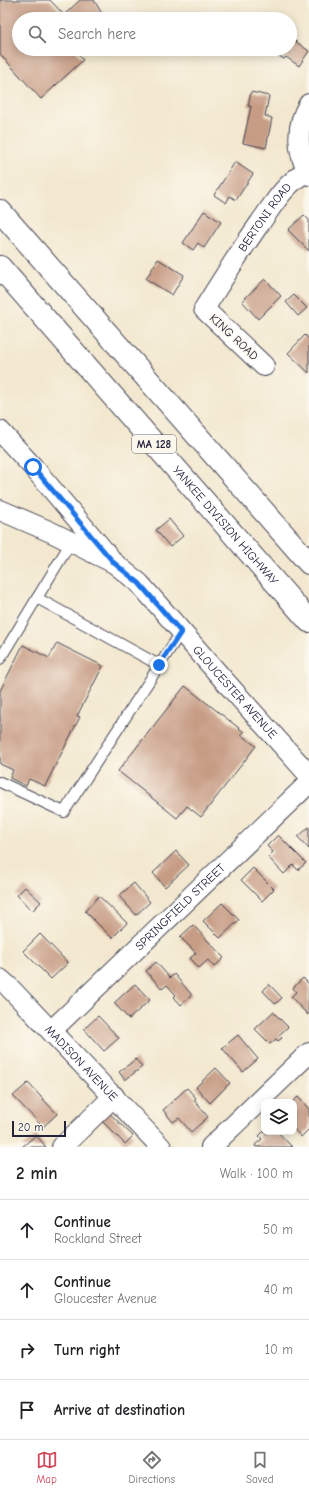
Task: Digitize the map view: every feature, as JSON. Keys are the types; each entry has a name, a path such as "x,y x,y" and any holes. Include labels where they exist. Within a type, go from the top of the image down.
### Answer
{"highway":[{"name":"MA 128","path":"0,210 309,563"},
{"name":"YANKEE DIVISION HIGHWAY","path":"0,267 309,621"}],"street":[{"name":"BERTONI ROAD","path":"204,309 251,236 279,196 294,179 308,173 301,154 299,131 303,115 309,104"},
{"name":"KING ROAD","path":"204,309 264,366"},
{"path":"0,430 114,563"},
{"name":"GLOUCESTER AVENUE","path":"0,510 114,563 139,583 309,775"},
{"name":"SPRINGFIELD STREET","path":"51,1032 309,783"},
{"name":"MADISON AVENUE","path":"0,979 114,1096 161,1147"},
{"path":"211,1147 309,1053"},
{"path":"62,1147 114,1096"}],"lane":[{"path":"0,659 71,542"},
{"path":"37,598 159,665"},
{"path":"0,782 64,812 181,632"}],"building":[{"path":"0,0 50,0 61,12 12,12 12,56 80,56 83,60 41,99 0,54"},
{"path":"80,0 94,0 101,12 67,12"},
{"path":"297,43 309,51 299,66 286,57 284,59 279,56 297,56"},
{"path":"251,92 269,96 265,116 272,118 266,148 243,143 251,106 248,106"},
{"path":"235,162 253,174 236,200 230,196 226,203 214,195"},
{"path":"204,211 221,222 204,248 198,243 193,250 183,243"},
{"path":"304,215 309,220 309,251 288,230"},
{"path":"158,259 184,275 172,295 146,279"},
{"path":"265,279 281,296 258,319 242,301"},
{"path":"294,295 307,308 298,316 286,302"},
{"path":"305,335 309,339 309,373 288,353"},
{"path":"169,519 183,536 170,547 156,530"},
{"path":"57,643 103,666 77,716 80,717 45,786 29,779 26,786 10,778 13,770 0,764 0,691 23,645 49,658"},
{"path":"185,686 244,732 241,735 256,746 201,817 187,806 177,818 118,771"},
{"path":"309,827 309,849 298,837"},
{"path":"278,835 306,863 298,870 293,865 284,874 268,857 273,852 267,846"},
{"path":"176,851 189,865 165,887 153,873"},
{"path":"253,868 274,889 262,901 241,880"},
{"path":"134,883 150,902 136,915 119,896"},
{"path":"25,887 41,902 32,911 17,895"},
{"path":"99,896 127,923 112,938 85,911"},
{"path":"222,903 239,920 220,938 203,921"},
{"path":"193,925 224,958 214,967 208,960 199,968 190,958 196,953 180,937"},
{"path":"40,934 68,963 51,979 23,951"},
{"path":"156,962 170,978 174,974 192,995 181,1005 174,997 176,995 167,985 162,989 146,971"},
{"path":"303,978 309,984 308,1015 291,997 296,992 293,988"},
{"path":"135,984 150,1000 129,1019 114,1003"},
{"path":"269,984 282,998 275,1004 263,991"},
{"path":"273,1012 288,1027 279,1035 282,1038 278,1041 276,1039 270,1044 255,1029"},
{"path":"98,1016 119,1038 104,1051 84,1029"},
{"path":"238,1035 258,1059 243,1072 222,1048"},
{"path":"136,1059 142,1067 125,1080 119,1072"},
{"path":"216,1068 230,1083 210,1103 196,1087"},
{"path":"28,1083 57,1114 43,1127 13,1096"},
{"path":"187,1088 196,1098 194,1100 208,1117 191,1132 179,1118 173,1122 163,1110"},
{"path":"298,1097 309,1109 309,1129 301,1137 297,1132 297,1099 296,1099"},
{"path":"107,1111 133,1136 125,1144 100,1119"},
{"path":"261,1134 281,1135 292,1147 256,1147 255,1145 262,1139 259,1136"},
{"path":"36,1135 46,1147 22,1147"}],"route":[{"path":"33,467 114,563 139,583 181,632 159,665"}]}
